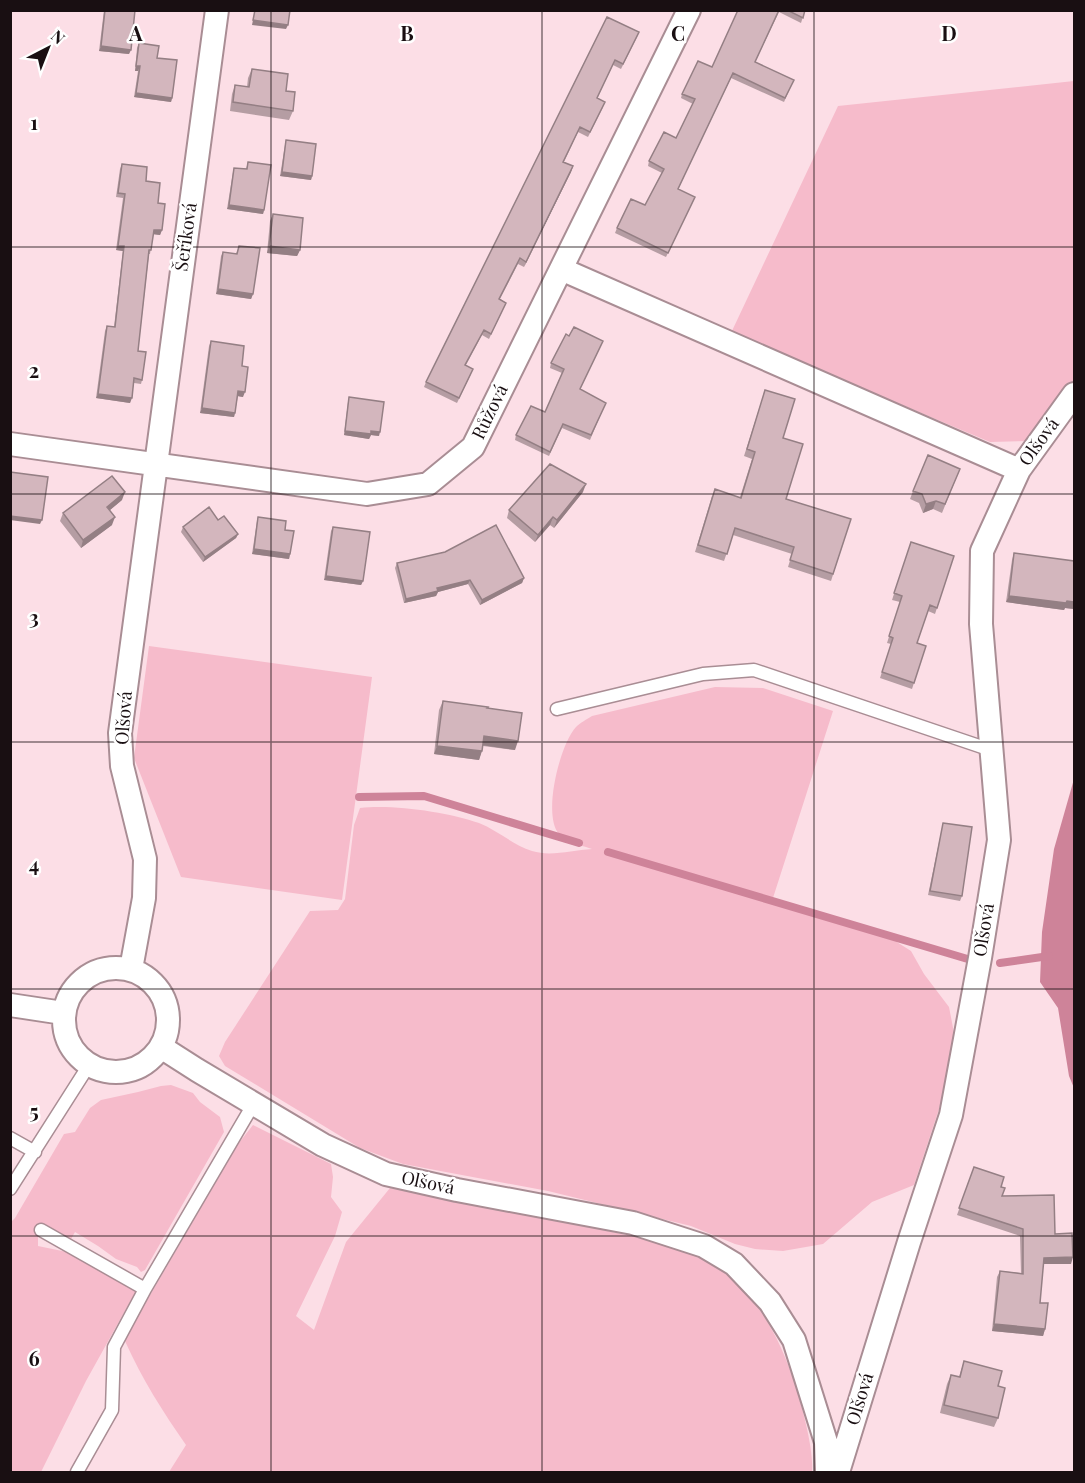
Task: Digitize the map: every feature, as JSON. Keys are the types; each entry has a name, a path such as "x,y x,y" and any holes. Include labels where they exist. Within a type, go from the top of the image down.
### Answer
{"street":[{"name":"Šeříková","path":"156,464 217,10"},
{"name":"Růžová","path":"10,444 367,494 428,484 473,447 689,10"},
{"path":"561,269 1019,470"},
{"name":"Olšová","path":"838,1473 909,1242 951,1115 999,840 981,624 982,551 1019,470 1074,394"},
{"name":"Olšová","path":"131,969 144,898 145,860 123,766 120,733 156,464"},
{"path":"108,968 131,969 148,978 160,992 168,1010 168,1029 161,1047 150,1059 136,1068 120,1072 104,1071 89,1065 74,1052 64,1033 63,1013 71,992 86,976 108,968"},
{"path":"10,1005 63,1013"},
{"name":"Olšová","path":"161,1047 323,1145 386,1174 457,1190 633,1223 704,1246 734,1264 770,1302 794,1340 826,1442 828,1473"}],"lane":[{"path":"557,709 703,674 754,670 992,750"},
{"path":"10,1190 89,1065"},
{"path":"77,1473 112,1410 114,1347 254,1103"},
{"path":"10,1138 34,1152"},
{"path":"41,1230 146,1289"}],"shaded area":[{"path":"1074,81 1074,384 1030,441 990,442 731,333 838,106"},
{"path":"149,646 372,677 342,900 181,877 134,758"},
{"path":"715,687 763,688 833,711 772,901 881,932 911,951 924,974 949,1007 955,1038 940,1106 914,1185 872,1202 823,1244 783,1251 755,1249 735,1244 691,1226 548,1191 403,1164 360,1148 225,1066 219,1056 225,1042 310,911 338,910 345,899 354,825 360,808 404,808 466,819 486,826 525,848 539,853 592,849 571,843 563,838 554,825 552,812 559,763 564,748 576,727 592,716"},
{"path":"1074,779 1074,1088 1069,1076 1058,1008 1040,982 1042,932 1054,849"},
{"path":"171,1085 193,1093 200,1102 220,1117 224,1132 145,1270 141,1272 137,1267 116,1259 75,1232 70,1241 38,1234 38,1246 67,1252 136,1291 86,1381 41,1472 11,1472 10,1223 64,1134 75,1132 90,1108 101,1100"},
{"path":"253,1125 331,1164 333,1177 331,1197 342,1212 335,1236 296,1316 314,1330 346,1242 390,1188 664,1243 691,1252 716,1265 743,1289 765,1318 782,1350 795,1384 809,1440 812,1472 169,1472 186,1445 153,1395 125,1341 238,1144"}],"building":[{"path":"105,10 135,10 131,50 101,46"},
{"path":"255,10 290,10 288,25 253,20"},
{"path":"738,10 779,10 755,62 794,80 785,98 733,73 678,189 695,197 668,253 617,228 631,199 645,205 664,169 649,161 664,132 676,138 695,99 682,94 698,61 712,67"},
{"path":"787,10 805,10 803,18"},
{"path":"607,17 639,32 623,64 615,60 597,98 605,102 590,132 580,127 563,162 573,166 526,262 520,258 499,299 506,303 491,334 484,330 465,365 473,369 459,398 426,382"},
{"path":"139,43 159,46 157,58 177,60 172,98 136,93 140,66 136,66"},
{"path":"252,69 288,74 286,91 295,92 293,111 233,102 235,85 249,87"},
{"path":"286,140 316,144 312,176 282,172"},
{"path":"248,162 271,165 264,210 229,205 234,168 247,169"},
{"path":"122,164 147,167 146,181 160,183 158,203 165,204 162,230 154,230 151,250 149,250 138,351 146,352 142,380 134,378 132,398 98,394 107,326 115,327 124,246 118,246 125,194 118,193"},
{"path":"273,214 303,218 300,250 269,246"},
{"path":"239,246 260,248 253,294 218,289 223,252 237,254"},
{"path":"574,327 603,341 580,389 606,403 591,435 563,424 550,452 516,435 531,406 545,412 564,369 551,363 566,334 569,336"},
{"path":"211,341 244,346 242,366 248,367 245,392 238,391 235,413 202,408"},
{"path":"765,390 795,399 783,438 803,444 786,499 851,519 833,574 790,560 794,547 735,528 727,554 698,545 715,489 741,498 755,452 747,449"},
{"path":"349,397 384,402 380,432 371,431 371,434 345,431"},
{"path":"928,455 960,469 945,504 936,501 926,504 922,494 913,491"},
{"path":"550,464 586,484 557,520 553,517 538,535 509,510"},
{"path":"10,472 48,477 42,520 10,516"},
{"path":"112,476 125,492 107,507 115,517 83,540 63,513"},
{"path":"209,507 218,520 224,516 238,534 205,557 183,527"},
{"path":"258,517 286,521 285,530 294,531 290,554 254,549"},
{"path":"496,525 524,578 482,600 470,580 406,599 397,563 445,552"},
{"path":"333,527 370,532 363,581 326,576"},
{"path":"911,542 954,556 937,608 930,605 917,643 926,646 914,683 882,672 893,638 889,636 902,596 894,593"},
{"path":"1014,553 1074,561 1074,602 1009,596"},
{"path":"443,701 522,713 518,741 484,736 482,751 437,746"},
{"path":"943,823 972,827 962,896 930,891"},
{"path":"974,1167 1004,1177 1001,1187 1005,1188 1002,1196 1054,1195 1055,1234 1072,1233 1073,1257 1044,1258 1040,1303 1048,1303 1045,1329 994,1324 1000,1271 1023,1274 1023,1229 959,1208"},
{"path":"964,1361 1002,1371 998,1386 1005,1388 998,1418 944,1405 951,1375 960,1377"}],"waterway":[{"path":"359,797 424,796 579,843"},
{"path":"608,852 971,960"},
{"path":"1000,963 1049,956"}]}
